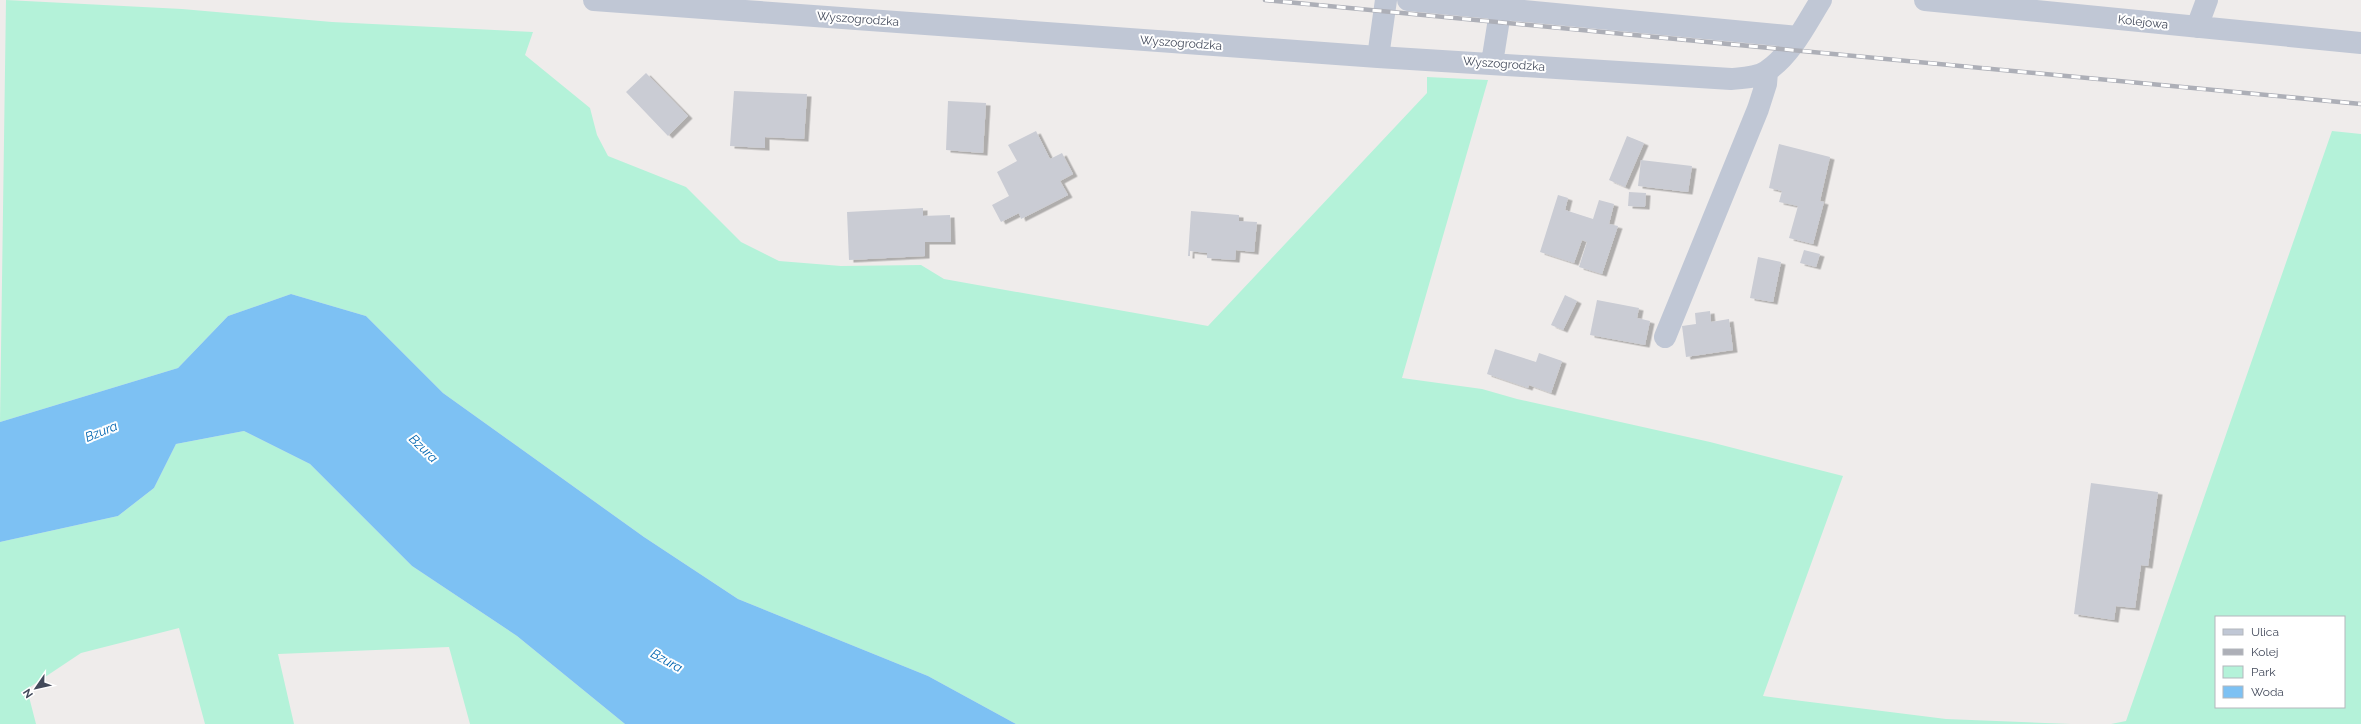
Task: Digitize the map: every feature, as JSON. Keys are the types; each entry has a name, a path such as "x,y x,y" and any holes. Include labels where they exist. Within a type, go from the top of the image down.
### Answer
{"street":[{"name":"Wyszogrodzka","path":"594,0 789,7 1378,56 1731,79 1754,77 1767,72"},
{"path":"1378,56 1386,0"},
{"path":"1408,0 1501,4 1798,37"},
{"path":"1665,337 1758,109 1766,84 1767,72 1789,49 1798,37 1821,0"},
{"name":"Kolejowa","path":"1925,0 2361,43"},
{"path":"2197,27 2207,0"},
{"path":"1492,63 1501,4"}],"green space":[{"path":"6,0 182,9 332,22 533,32 525,55 590,108 597,135 608,156 686,187 741,242 779,261 841,266 921,265 944,279 1208,326 1427,93 1427,77 1488,80 1402,378 1482,389 1517,399 1710,442 1843,476 1763,696 1946,719 2071,724 1016,724 928,676 738,599 644,537 443,393 366,316 291,294 228,316 178,368 0,422"},
{"path":"2332,131 2361,134 2361,724 2111,724 2126,721"},
{"path":"244,431 310,464 412,566 517,636 625,724 470,724 449,647 278,654 294,724 205,724 179,628 81,653 27,689 36,724 0,724 0,542 118,516 154,488 176,444"}],"water":[{"name":"Bzura","path":"291,294 366,316 443,393 644,537 738,599 928,676 1016,724 625,724 517,636 412,566 310,464 244,431 176,444 154,488 118,516 0,542 0,422 178,368 228,316"}],"building":[{"path":"646,73 688,116 668,136 626,92"},
{"path":"734,91 807,94 804,139 765,137 765,148 730,146"},
{"path":"948,101 986,103 983,153 946,150"},
{"path":"1036,131 1050,159 1062,153 1073,174 1060,181 1068,195 1021,219 1019,213 1001,222 992,205 1009,196 997,172 1017,161 1008,145"},
{"path":"1627,136 1644,143 1625,187 1609,180"},
{"path":"1779,144 1830,157 1820,201 1824,202 1813,244 1789,238 1798,206 1779,202 1782,191 1769,188"},
{"path":"1641,160 1692,166 1688,192 1638,186"},
{"path":"1629,192 1646,193 1645,207 1628,206"},
{"path":"1558,195 1568,198 1565,210 1593,219 1599,200 1614,204 1609,224 1618,226 1602,274 1579,267 1587,242 1582,240 1574,263 1540,252"},
{"path":"923,208 923,216 950,215 951,242 925,242 925,256 849,260 847,212"},
{"path":"1191,211 1239,215 1239,221 1257,222 1254,252 1236,250 1235,260 1207,258 1207,253 1190,251 1190,256 1188,256"},
{"path":"1804,250 1820,254 1816,267 1800,263"},
{"path":"1758,257 1781,262 1773,302 1750,298"},
{"path":"1565,295 1577,301 1563,330 1551,325"},
{"path":"1597,300 1639,308 1637,318 1650,321 1645,345 1590,335"},
{"path":"1710,311 1711,322 1729,319 1733,350 1686,357 1682,326 1696,324 1695,313"},
{"path":"1495,349 1536,362 1539,353 1562,361 1551,393 1529,385 1528,388 1487,374"},
{"path":"2091,483 2158,492 2148,566 2141,565 2135,608 2116,606 2114,620 2074,614"}],"railway":[{"path":"1265,0 2361,104"}]}
